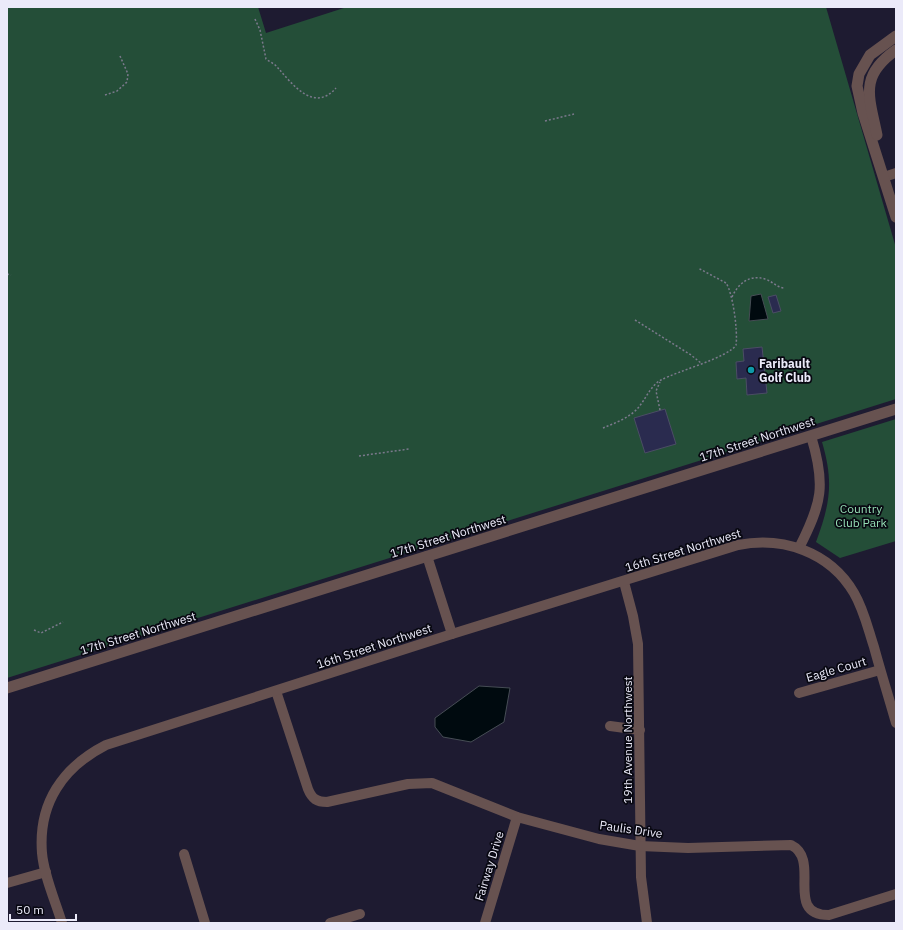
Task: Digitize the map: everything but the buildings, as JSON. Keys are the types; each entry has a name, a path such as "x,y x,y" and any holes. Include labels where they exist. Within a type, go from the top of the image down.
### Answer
{"street":[{"path":"896,36 870,55 859,74 857,86 863,113 896,217"},
{"path":"884,176 869,97 870,84 876,66 896,50"},
{"path":"884,176 896,173"},
{"name":"17th Street Northwest","path":"7,688 896,409"},
{"path":"799,548 814,517 820,492 820,470 811,436"},
{"name":"16th Street Northwest","path":"62,923 46,872 42,853 42,833 45,814 61,780 74,765 89,753 106,745 452,634 747,543 771,542 799,548 829,564 848,584 862,609 896,724"},
{"path":"428,556 452,634"},
{"name":"19th Avenue Northwest","path":"624,582 633,616 638,644 640,846 641,877 647,923"},
{"name":"Eagle Court","path":"799,693 880,670"},
{"name":"Paulis Drive","path":"276,691 308,790 311,796 316,800 327,802 408,784 432,783 517,817 598,839 640,846 688,848 791,845 798,848 802,855 805,900 808,907 814,913 821,915 829,915 896,894"},
{"path":"610,726 640,730"},
{"name":"Fairway Drive","path":"485,923 517,817"},
{"path":"184,854 205,923"},
{"path":"7,884 46,872"},
{"path":"330,923 360,914"}],"path":[{"path":"255,19 260,30 266,59 279,69 291,84 314,98 327,96 336,88"},
{"path":"105,95 117,91 127,82 128,74 120,56"},
{"path":"545,121 574,114"},
{"path":"603,428 624,419 637,409 654,386 661,380 731,352 736,345 732,297 726,283 698,268"},
{"path":"7,274 11,275"},
{"path":"732,297 741,283 752,279 765,279 776,286 784,288"},
{"path":"634,320 691,355 701,363"},
{"path":"660,410 656,391 661,380"},
{"path":"359,456 409,449"},
{"path":"34,630 41,633 63,622"}],"green space":[{"name":"Faribault Golf Club","path":"7,7 258,7 266,33 347,7 826,7 896,248 896,399 7,678"},
{"name":"Country Club Park","path":"896,419 896,541 840,558 816,542 825,516 829,493 828,469 822,442"}],"shaded area":[{"path":"761,294 768,319 749,321 751,296"},
{"path":"479,686 510,688 504,722 471,742 443,737 435,727 435,718"}],"place":[{"name":"Faribault Golf Club","path":"751,370"}]}
